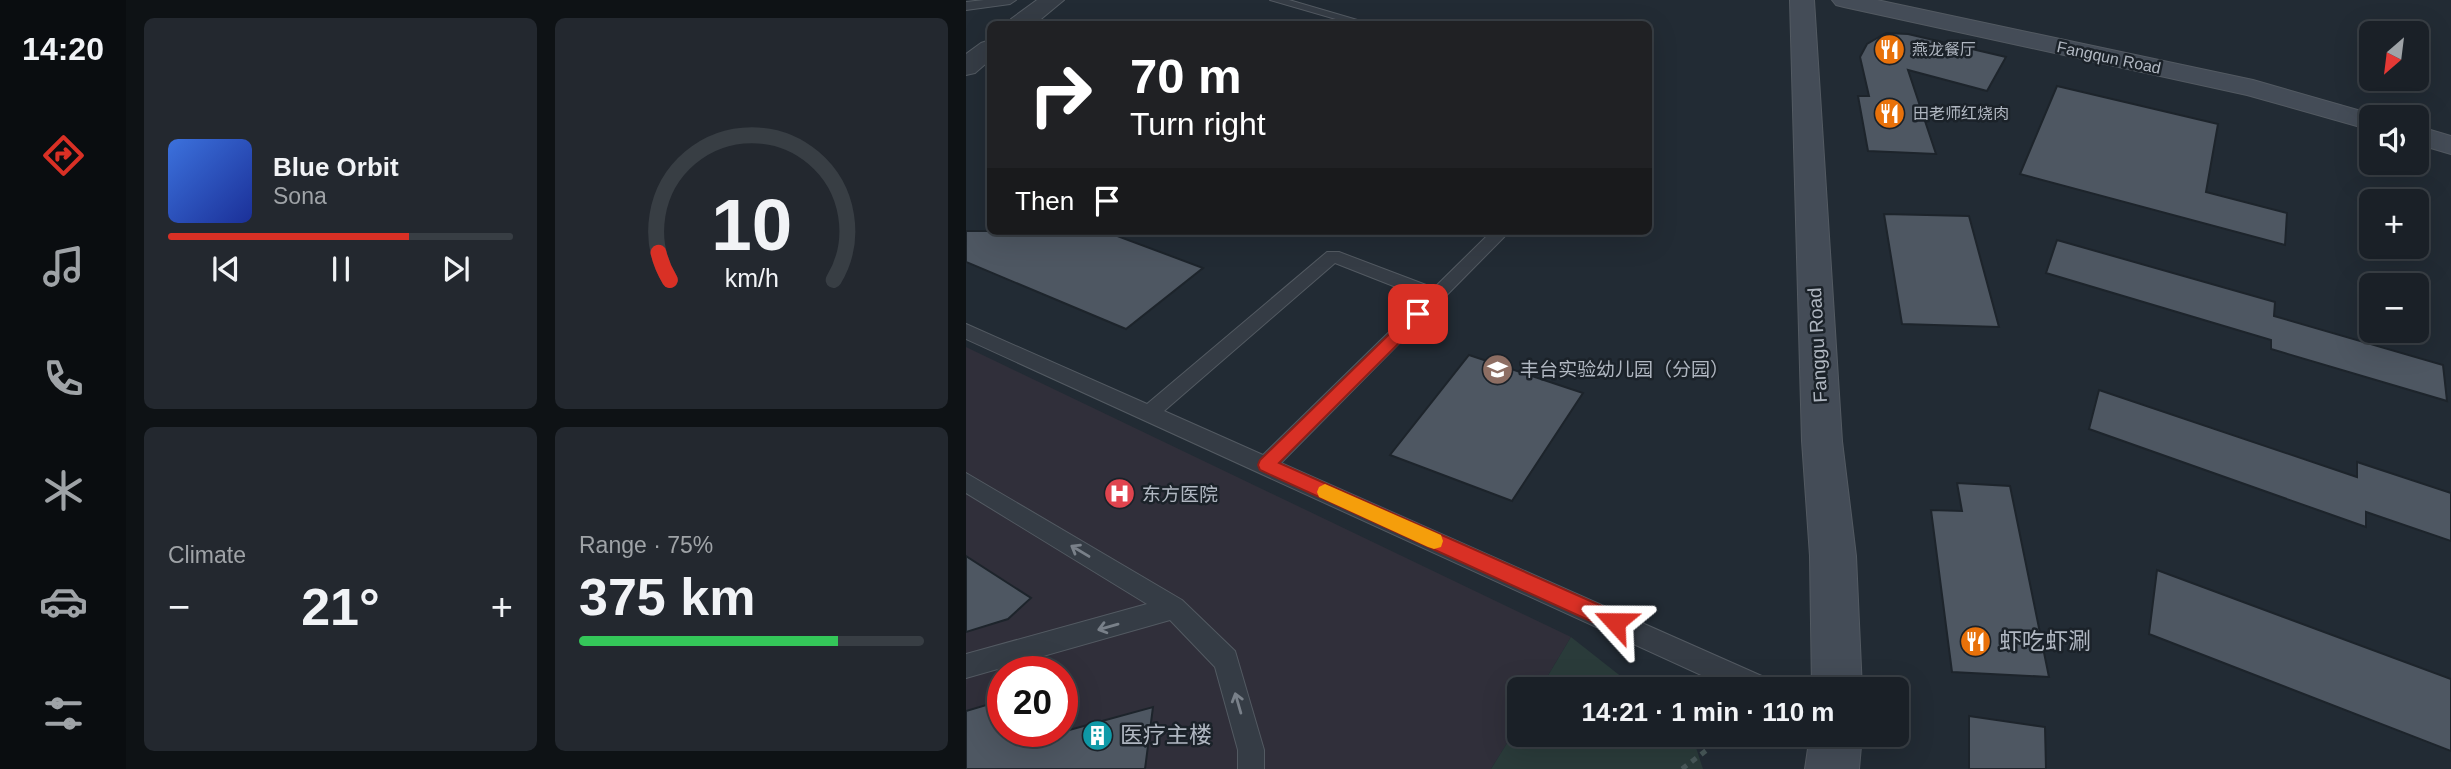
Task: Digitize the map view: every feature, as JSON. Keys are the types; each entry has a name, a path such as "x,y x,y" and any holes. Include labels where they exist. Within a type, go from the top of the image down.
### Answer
{"street":[{"path":"1024,21 1052,0"},
{"name":"Fanggu Road","path":"1802,0 1822,441 1833,556 1837,677"},
{"name":"Fangqun Road","path":"1844,0 2253,88 2359,119"},
{"path":"966,67 987,50"},
{"path":"2429,139 2451,145"},
{"path":"1832,769 1835,747"}],"lane":[{"path":"966,6 1010,0"},
{"path":"1276,0 1354,21"},
{"path":"1266,465 1498,235"},
{"path":"1150,412 1333,256 1437,296"},
{"path":"966,331 1735,677"},
{"path":"966,482 1174,608 1226,660 1251,750 1251,769"},
{"path":"966,666 1174,608"}],"path":[{"path":"1682,769 1711,747"}],"shaded area":[{"name":"东方医院","path":"966,347 1571,637 1547,677 1507,677 1507,743 1491,769 966,769"},
{"path":"1571,637 1622,677 1547,677"},
{"path":"1507,743 1507,747 1696,747 1703,769 1491,769"}],"building":[{"path":"1886,33 1908,34 2006,57 1987,91 1908,70 1936,154 1868,151 1858,96 1869,96 1860,57 1867,44"},
{"path":"2057,86 2218,124 2206,192 2287,213 2285,245 2020,174"},
{"path":"1884,214 1969,216 1999,327 1902,324"},
{"path":"966,231 987,231 987,235 1115,235 1203,268 1126,329 966,262"},
{"path":"2057,240 2275,302 2274,316 2359,341 2359,343 2443,365 2447,401 2271,349 2271,340 2046,273"},
{"path":"1469,355 1583,393 1512,501 1390,455"},
{"path":"2099,390 2357,477 2357,462 2451,493 2451,541 2366,512 2366,527 2089,429"},
{"path":"1957,483 2010,486 2049,677 1952,672 1931,510 1962,511"},
{"path":"966,556 1031,598 1008,619 966,632"},
{"path":"2157,570 2451,679 2451,751 2149,634"},
{"name":"医疗主楼","path":"987,705 987,747 1078,747 1078,728 1153,707 1145,769 966,769 966,711"},
{"path":"1969,716 2045,727 2046,769 1969,769"}],"slow traffic":[{"path":"1325,492 1434,541"}],"place":[{"name":"燕龙餐厅","path":"1889,49"},
{"name":"田老师红烧肉","path":"1890,113"},
{"name":"丰台实验幼儿园（分园）","path":"1497,369"},
{"name":"东方医院","path":"1119,494"},
{"name":"虾吃虾涮","path":"1976,641"},
{"name":"医疗主楼","path":"1097,735"}],"route":[{"path":"1418,314 1266,465 1615,622"}]}
